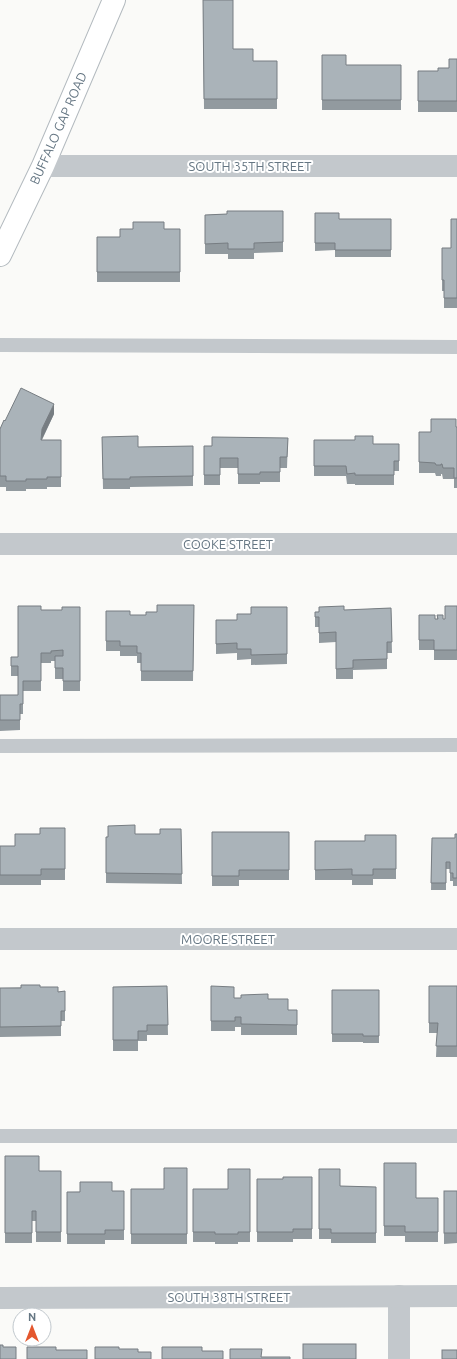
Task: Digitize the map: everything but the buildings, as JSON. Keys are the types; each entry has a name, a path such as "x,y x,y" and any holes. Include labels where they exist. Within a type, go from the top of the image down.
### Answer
{"main road":[{"name":"BUFFALO GAP ROAD","path":"0,255 43,166 114,0"}],"street":[{"name":"SOUTH 35TH STREET","path":"43,166 457,166"},
{"name":"COOKE STREET","path":"0,544 457,544"},
{"name":"MOORE STREET","path":"0,939 457,939"},
{"path":"399,1296 400,1359"},
{"name":"SOUTH 38TH STREET","path":"0,1298 457,1296"}],"lane":[{"path":"0,345 457,347"},
{"path":"0,746 457,745"},
{"path":"0,1136 457,1136"}]}
